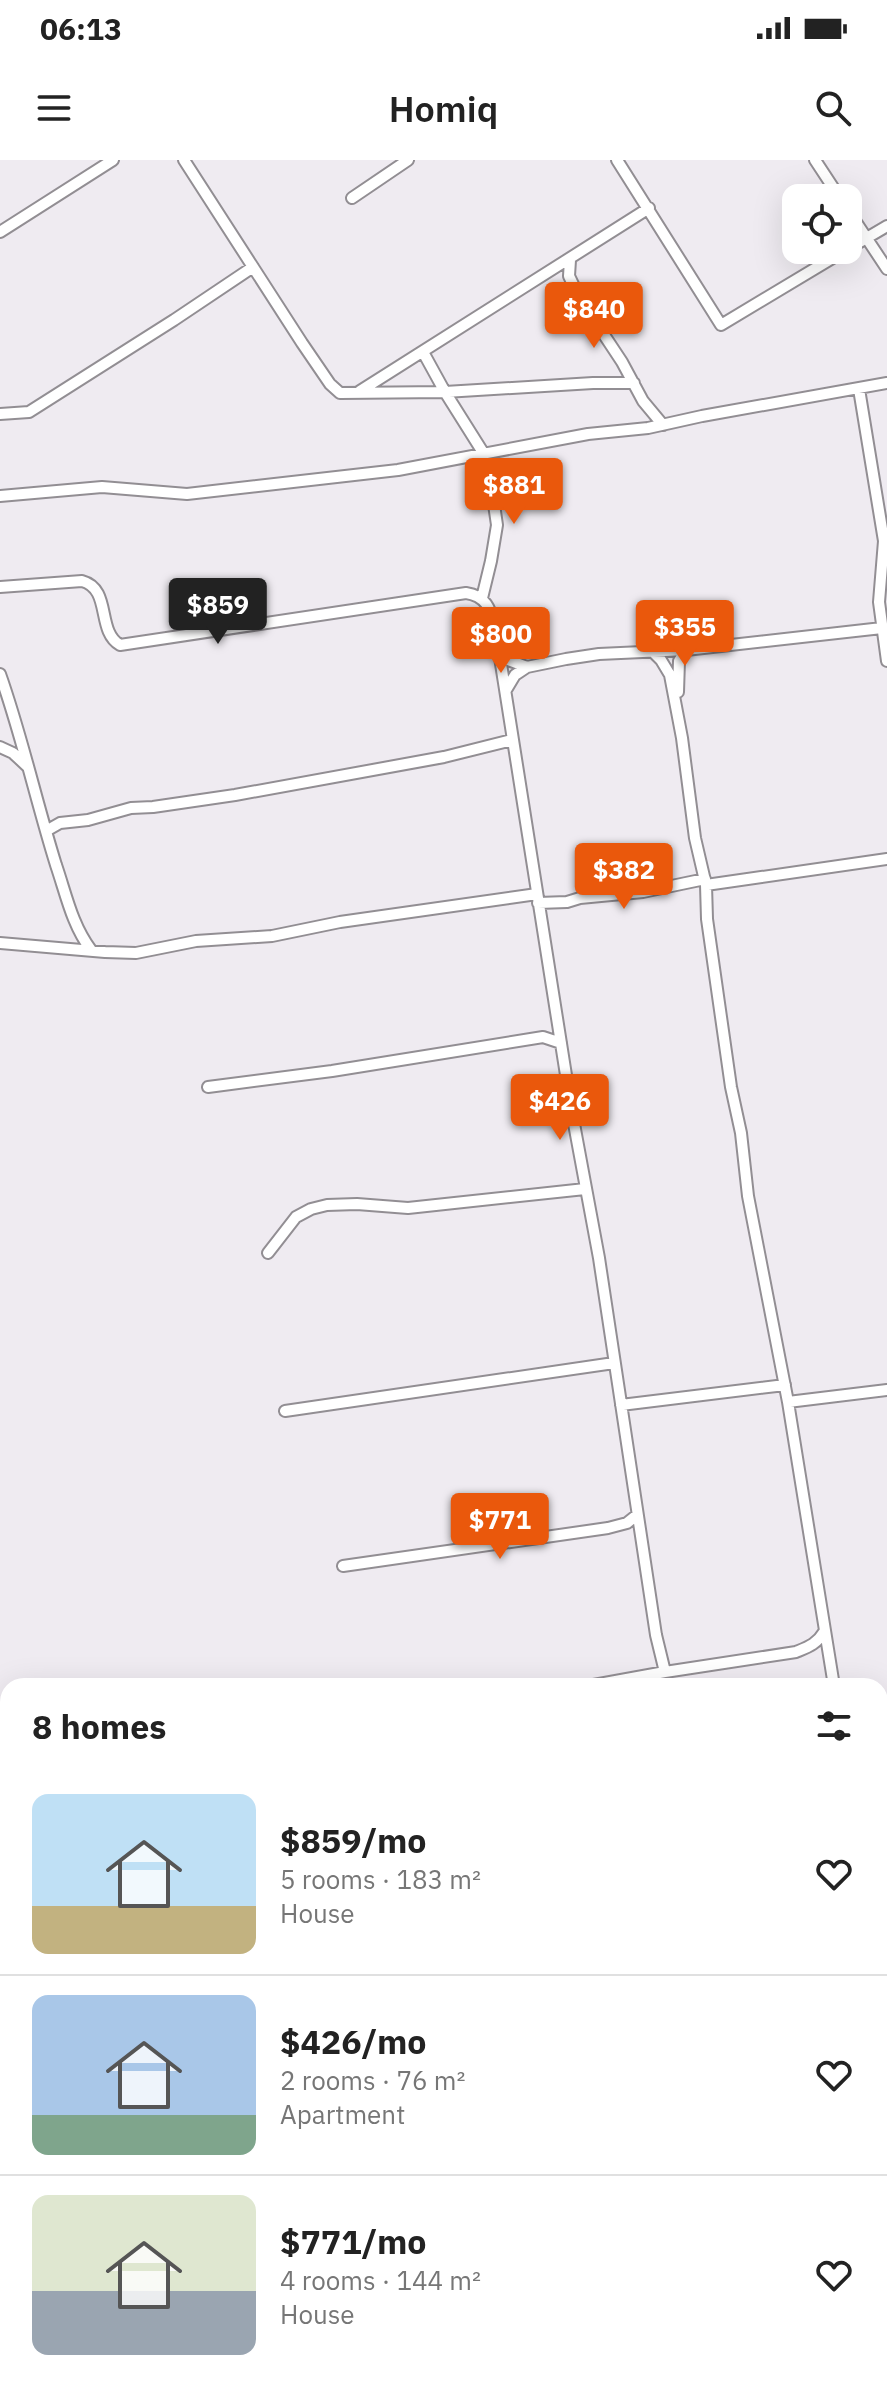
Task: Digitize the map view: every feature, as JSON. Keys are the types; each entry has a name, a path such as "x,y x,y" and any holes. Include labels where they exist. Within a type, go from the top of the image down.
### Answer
{"street":[{"path":"0,232 113,160"},
{"path":"184,160 330,384 340,393 445,392 634,383"},
{"path":"352,198 408,160"},
{"path":"617,160 721,325 822,264"},
{"path":"815,160 831,184"},
{"path":"358,392 649,208"},
{"path":"862,241 887,226"},
{"path":"862,231 887,269"},
{"path":"570,260 569,276 579,297 643,401 663,425"},
{"path":"0,414 29,412 253,267"},
{"path":"423,352 484,454 497,525 482,598"},
{"path":"0,496 102,487 187,494 398,470 887,383"},
{"path":"859,389 884,541 879,602 887,661"},
{"path":"0,587 89,583 100,598 109,634 120,645 466,593 482,598 490,609 599,1258 656,1635 665,1672"},
{"path":"505,692 515,675 527,667 599,654 686,650 882,628"},
{"path":"498,648 508,660 527,667"},
{"path":"676,706 679,661 686,650"},
{"path":"652,651 667,668 688,772 748,1196 788,1402 833,1678"},
{"path":"0,674 77,931 91,950"},
{"path":"20,736 3,748 29,769"},
{"path":"46,831 60,823 88,820 131,808 185,803 383,768 512,740"},
{"path":"41,815 60,823"},
{"path":"0,943 136,953 196,941 272,936 340,922 537,899 567,902 887,859"},
{"path":"67,949 77,931"},
{"path":"208,1087 332,1071 543,1037 558,1022"},
{"path":"543,1037 561,1043"},
{"path":"268,1253 296,1217 327,1205 408,1208 585,1189"},
{"path":"285,1411 614,1363"},
{"path":"621,1405 785,1385"},
{"path":"788,1402 887,1390"},
{"path":"343,1566 608,1528 627,1523 637,1515"},
{"path":"632,1678 796,1652 811,1646 824,1632"}]}
